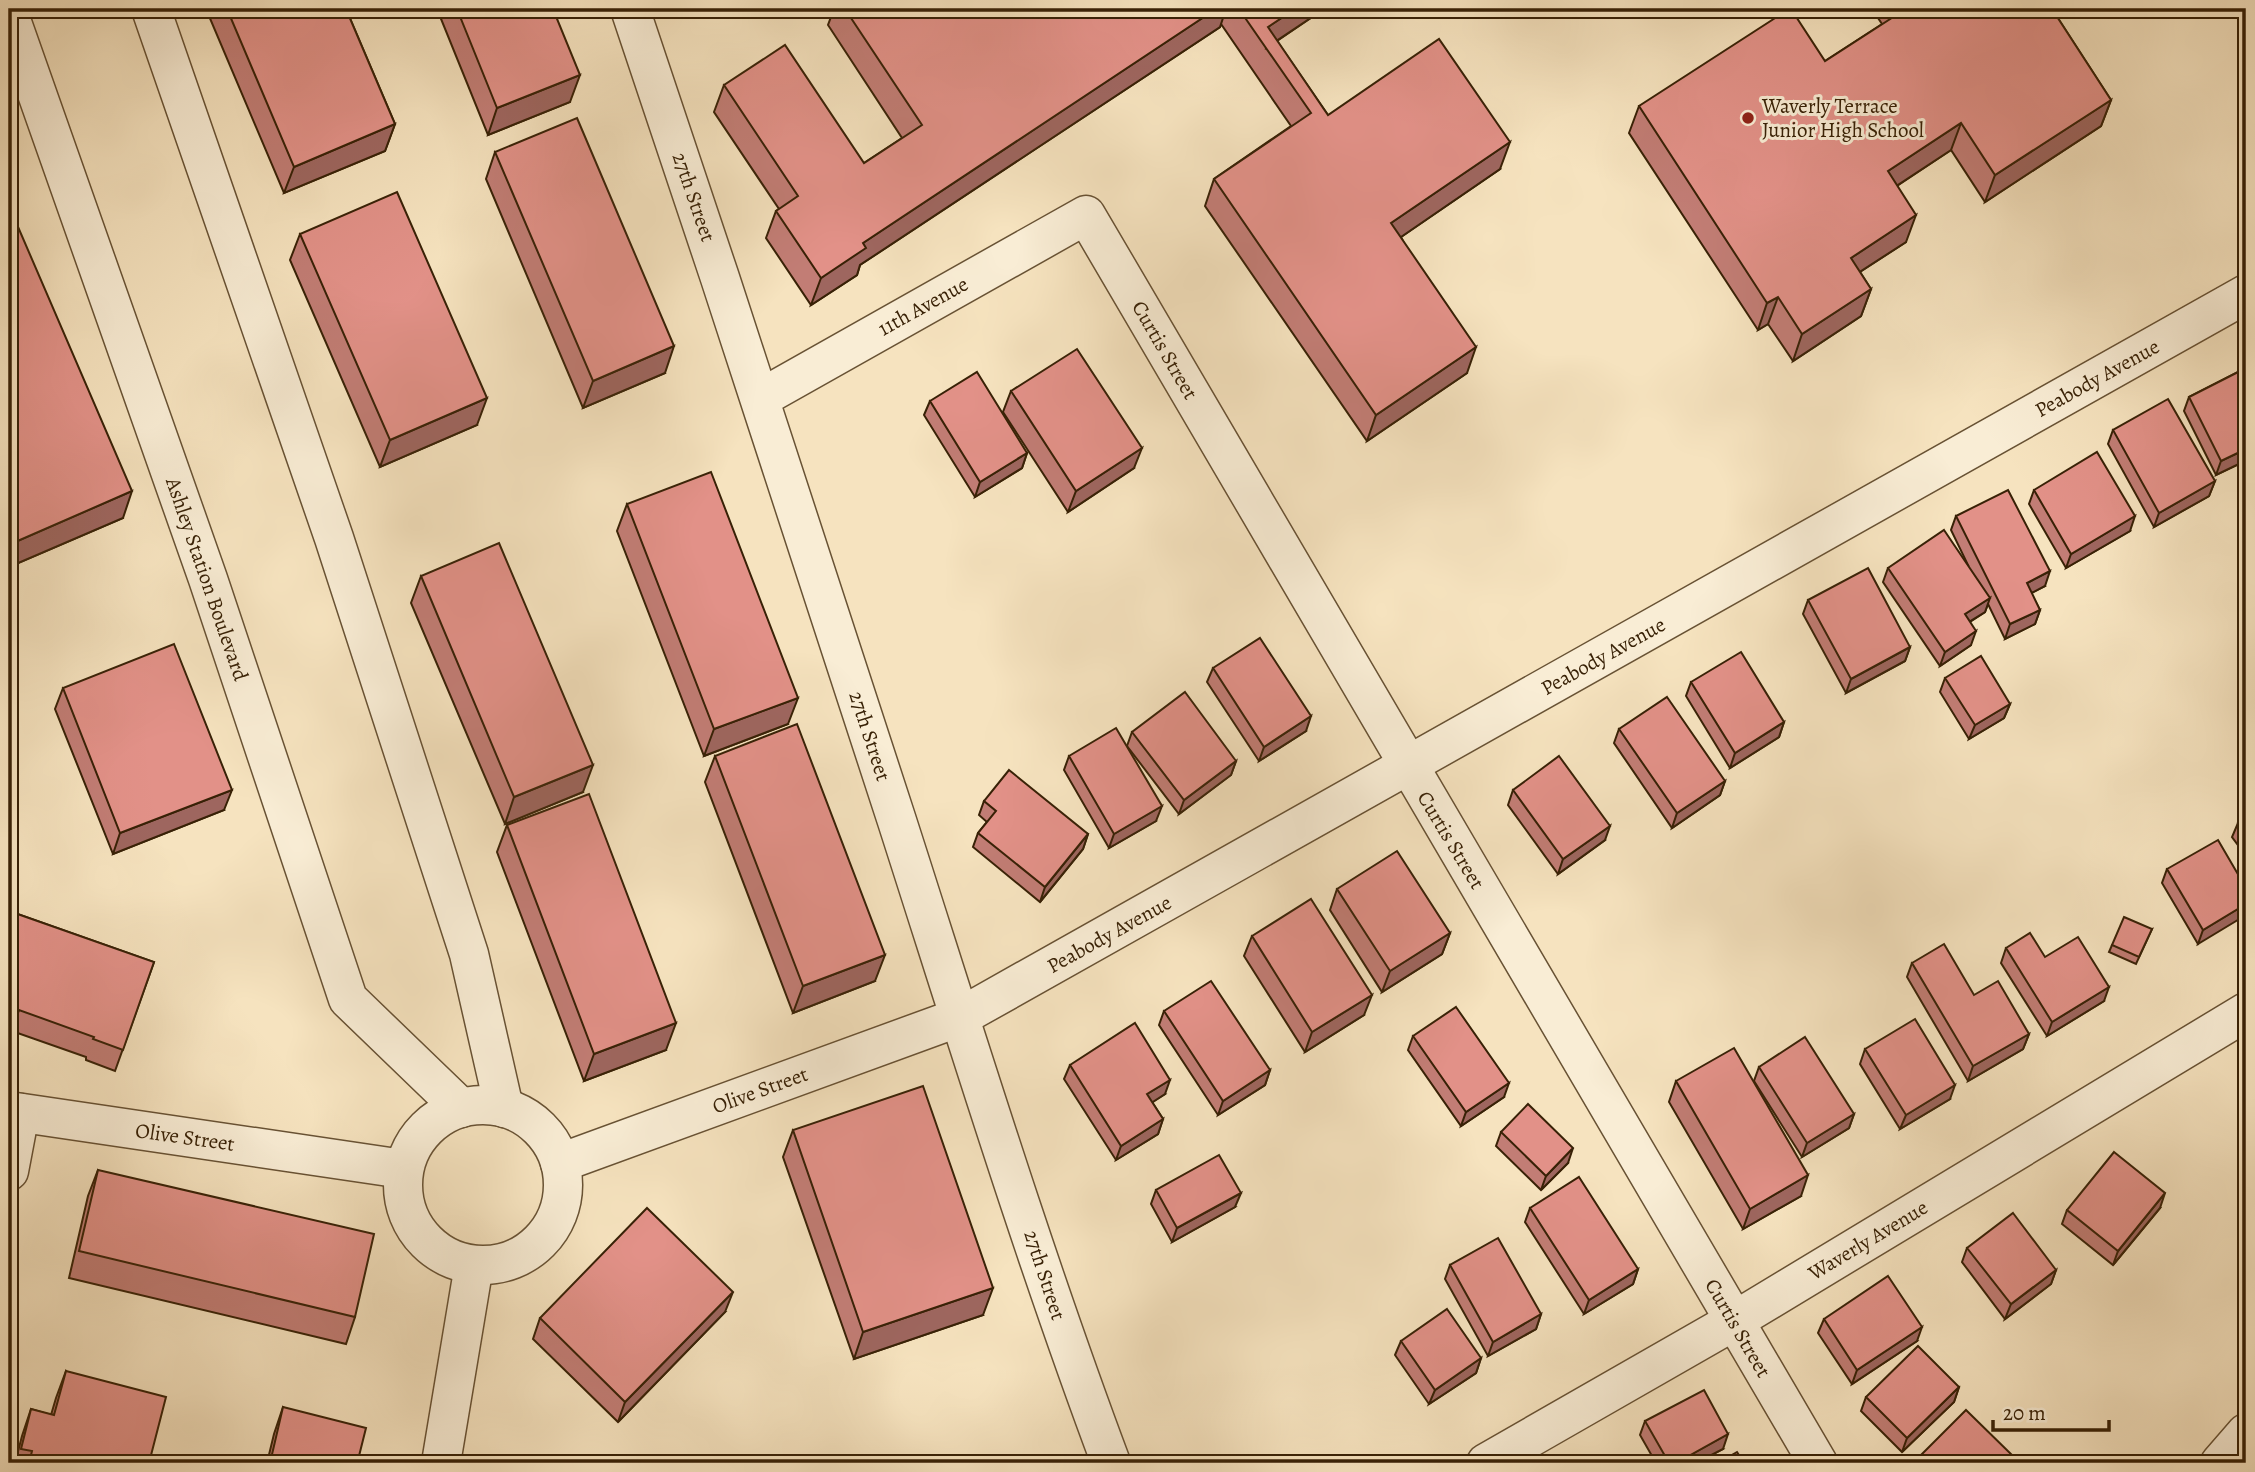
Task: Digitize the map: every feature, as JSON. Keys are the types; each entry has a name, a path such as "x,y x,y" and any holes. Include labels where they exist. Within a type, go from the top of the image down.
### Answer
{"street":[{"path":"151,9 334,538 469,954 504,1108"},
{"name":"27th Street","path":"630,9 761,398 1080,1381 1111,1463"},
{"name":"Ashley Station Boulevard","path":"9,14 208,579 348,999 461,1108"},
{"name":"11th Avenue","path":"761,398 1086,215"},
{"name":"Curtis Street","path":"1086,215 1818,1463"},
{"name":"Peabody Avenue","path":"960,1017 2246,294"},
{"name":"Waverly Avenue","path":"1486,1463 1734,1321 2246,1012"},
{"name":"Olive Street","path":"560,1163 960,1017"},
{"path":"483,1105 504,1108 529,1119 548,1139 560,1163 564,1189 558,1215 545,1237 525,1254 500,1264 474,1265 449,1258 427,1243 411,1222 403,1196 403,1169 411,1148 424,1130 441,1116 461,1108 483,1105"},
{"path":"9,1171 14,1112"},
{"name":"Olive Street","path":"14,1112 403,1169"},
{"path":"441,1463 474,1265"},
{"path":"2220,1463 2246,1433"}],"building":[{"path":"227,9 346,9 395,124 294,167"},
{"path":"457,9 553,9 580,75 497,108"},
{"path":"845,9 1216,9 863,243 866,248 821,278 776,211 798,196 724,85 785,45 864,163 922,125"},
{"path":"1239,9 1295,9 1268,27 1328,115 1439,39 1510,142 1391,223 1476,347 1376,415 1214,179 1311,113"},
{"path":"1789,9 1825,61 1901,12 1899,9 2052,9 2111,100 1995,175 1961,123 1888,171 1916,215 1851,258 1871,289 1802,334 1778,297 1767,303 1639,106"},
{"path":"577,118 674,346 593,381 495,152"},
{"path":"397,192 487,398 390,440 300,234"},
{"path":"9,206 132,491 13,543 9,533"},
{"path":"1077,349 1142,448 1076,491 1011,391"},
{"path":"2246,368 2246,449 2221,461 2189,397"},
{"path":"977,372 1027,453 980,482 930,401"},
{"path":"2168,399 2215,481 2159,513 2113,430"},
{"path":"2097,452 2135,516 2071,554 2034,490"},
{"path":"711,472 798,698 714,729 627,504"},
{"path":"2008,490 2050,571 2027,583 2040,610 2010,624 1956,516"},
{"path":"1944,530 1990,598 1965,614 1976,631 1945,652 1888,568"},
{"path":"499,543 593,765 514,797 421,576"},
{"path":"1868,568 1910,647 1851,679 1808,600"},
{"path":"1260,638 1311,716 1264,747 1213,668"},
{"path":"174,644 232,790 120,833 63,688"},
{"path":"1741,652 1784,722 1735,753 1691,682"},
{"path":"1981,656 2010,704 1975,725 1945,678"},
{"path":"1185,692 1236,761 1184,800 1132,732"},
{"path":"1667,697 1725,781 1677,813 1619,729"},
{"path":"797,724 885,955 803,986 715,756"},
{"path":"1116,728 1162,806 1114,834 1069,756"},
{"path":"1559,756 1610,826 1563,859 1513,790"},
{"path":"1009,770 1088,834 1045,887 978,833 996,811 984,801"},
{"path":"589,794 676,1023 594,1054 507,825"},
{"path":"2246,817 2246,835 2238,823"},
{"path":"2218,840 2246,888 2246,904 2203,930 2167,869"},
{"path":"1397,851 1450,933 1390,971 1337,889"},
{"path":"1311,899 1372,995 1312,1032 1252,936"},
{"path":"9,911 154,962 123,1050 19,1010 12,1031 9,1030"},
{"path":"2124,917 2152,929 2139,957 2112,945"},
{"path":"2030,933 2045,957 2078,937 2109,987 2052,1022 2006,948"},
{"path":"1944,944 1974,995 1998,981 2029,1034 1973,1066 1912,963"},
{"path":"1211,981 1270,1070 1223,1101 1164,1011"},
{"path":"1456,1007 1509,1083 1466,1112 1413,1036"},
{"path":"1915,1019 1955,1085 1906,1115 1865,1049"},
{"path":"1135,1023 1170,1080 1147,1094 1163,1119 1121,1146 1070,1065"},
{"path":"1805,1037 1854,1114 1807,1143 1759,1067"},
{"path":"1734,1048 1808,1175 1750,1209 1676,1081"},
{"path":"923,1086 993,1288 863,1332 793,1130"},
{"path":"1528,1104 1573,1148 1546,1176 1501,1132"},
{"path":"2114,1152 2165,1193 2118,1251 2067,1210"},
{"path":"1219,1155 1241,1193 1177,1228 1156,1190"},
{"path":"98,1170 374,1234 355,1317 79,1251"},
{"path":"1579,1177 1638,1269 1589,1300 1530,1208"},
{"path":"647,1208 733,1292 625,1402 540,1318"},
{"path":"2013,1213 2056,1270 2011,1304 1967,1248"},
{"path":"1498,1238 1541,1314 1493,1342 1450,1265"},
{"path":"1888,1276 1922,1327 1857,1370 1824,1319"},
{"path":"1447,1309 1481,1358 1435,1390 1401,1341"},
{"path":"1918,1346 1959,1387 1907,1438 1866,1397"},
{"path":"66,1371 166,1397 149,1463 29,1463 32,1451 21,1449 31,1409 54,1415"},
{"path":"1704,1390 1728,1434 1676,1463 1669,1463 1645,1421"},
{"path":"283,1407 366,1428 358,1460 373,1463 270,1463"},
{"path":"1966,1410 2014,1457 2008,1463 1913,1463"},
{"path":"1737,1452 1744,1463 1718,1463"}],"place":[{"name":"Waverly Terrace Junior High School","path":"1748,118"}]}
